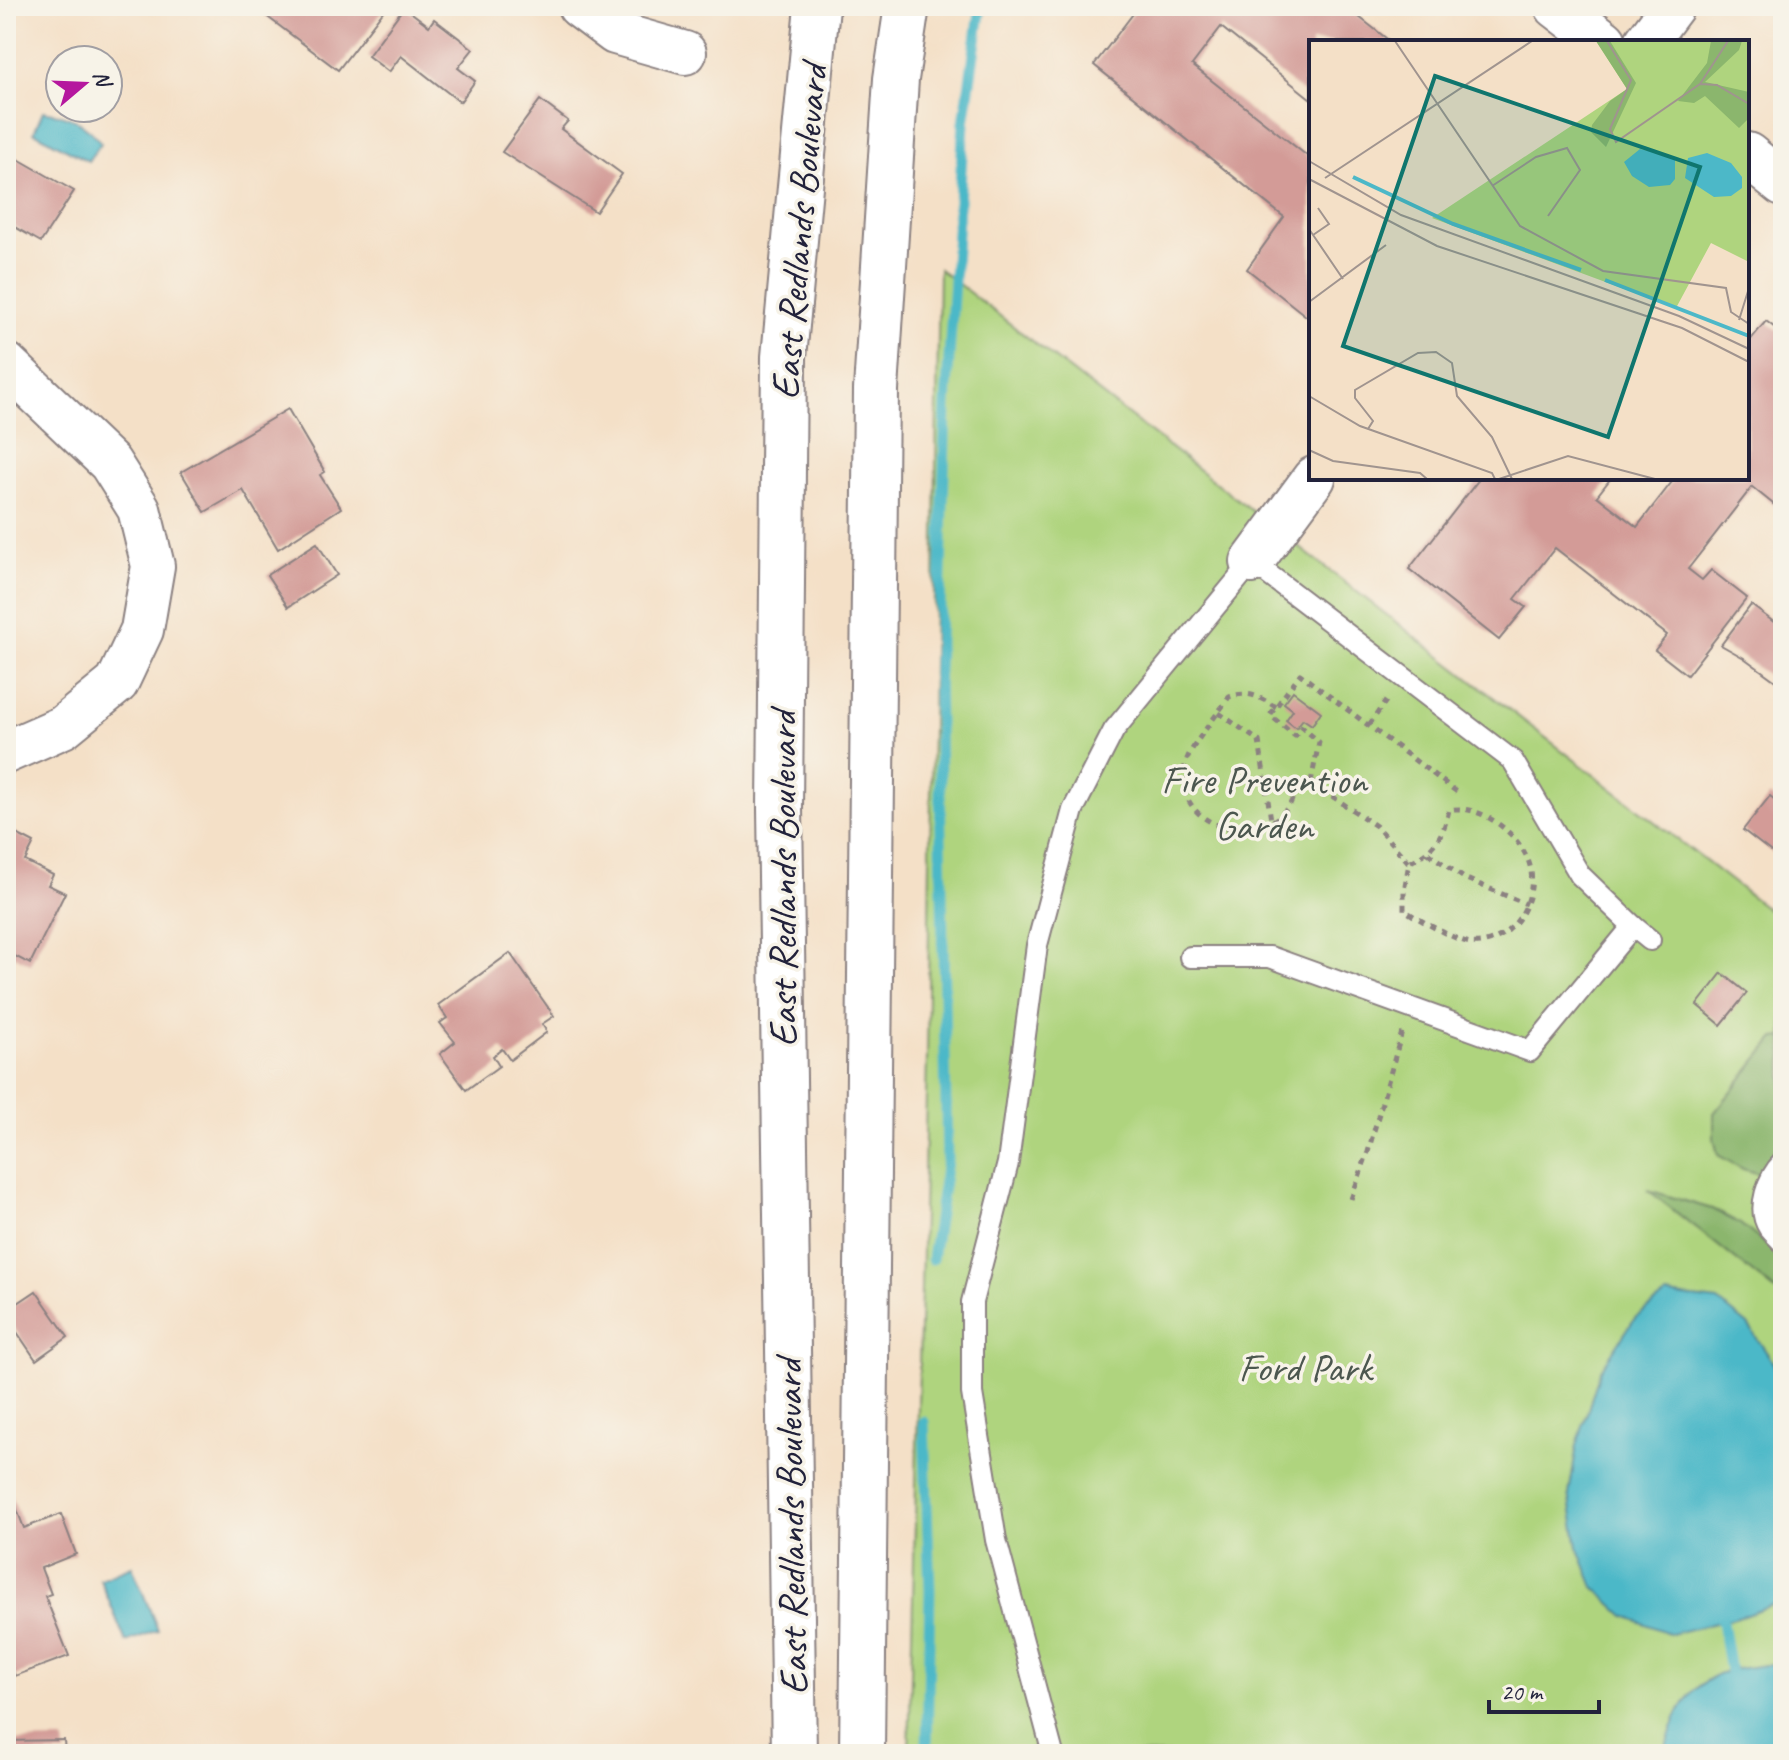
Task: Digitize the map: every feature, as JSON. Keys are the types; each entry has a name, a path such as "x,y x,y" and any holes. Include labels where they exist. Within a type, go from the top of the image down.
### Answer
{"main road":[{"name":"East Redlands Boulevard","path":"794,1754 780,809 784,357 817,6"},
{"name":"East Redlands Boulevard","path":"862,1754 876,390 896,79 907,6"},
{"path":"1557,6 1601,40"},
{"path":"1749,157 1783,184"}],"street":[{"path":"579,6 615,33 685,53"},
{"path":"1648,40 1673,6"},
{"path":"6,364 110,463 139,509 153,566 142,630 117,683 63,727 6,752"},
{"path":"1252,562 1313,480"}],"lane":[{"path":"1053,1754 996,1540 972,1393 972,1302 1008,1163 1037,945 1073,810 1114,730 1252,562 1513,761 1580,875 1650,940"},
{"path":"1190,957 1270,957 1530,1051 1633,926"},
{"path":"1783,1162 1768,1185 1763,1205 1767,1226 1783,1243"}],"path":[{"path":"1311,782 1319,742 1302,727 1295,736 1270,715 1300,674 1461,795"},
{"path":"1276,707 1257,695 1241,693 1229,697 1187,759 1185,785 1189,802 1199,816 1225,830 1257,828 1290,804 1296,786 1311,782 1376,826 1409,863"},
{"path":"1219,713 1259,741 1271,820"},
{"path":"1449,810 1473,810 1509,832 1531,870 1530,892 1513,928 1489,942 1468,943 1404,910 1409,863 1428,853 1445,828 1449,810"},
{"path":"1428,853 1464,878 1526,904"},
{"path":"1351,1199 1368,1152 1408,1008"}],"green space":[{"name":"Ford Park","path":"939,269 1783,921 1783,1754 909,1754 927,1057"},
{"path":"1783,1037 1783,1178 1778,1179 1743,1169 1718,1155 1714,1113 1775,1038"},
{"path":"1648,1190 1712,1209 1739,1223 1783,1258 1783,1297"}],"water":[{"path":"43,111 44,124 81,124 101,143 88,161 34,132"},
{"path":"1667,1295 1718,1301 1748,1325 1773,1362 1783,1393 1783,1601 1735,1618 1671,1634 1625,1616 1594,1587 1578,1547 1569,1494 1577,1445 1600,1371 1635,1318"},
{"path":"132,1566 158,1630 126,1642 100,1579"},
{"path":"1764,1665 1783,1666 1783,1754 1664,1754 1680,1709 1694,1691 1720,1673"}],"building":[{"path":"260,6 387,6 338,70 257,9"},
{"path":"1139,6 1345,6 1388,40 1309,40 1309,97 1221,27 1192,65 1309,157 1309,318 1247,269 1284,217 1094,65"},
{"path":"404,7 429,26 434,19 473,49 458,68 475,81 460,102 401,56 389,72 368,56"},
{"path":"540,100 568,121 561,129 622,174 596,212 502,152"},
{"path":"6,152 74,191 41,242 6,222"},
{"path":"1766,321 1783,334 1783,423 1780,428 1783,430 1783,512 1752,487 1688,569 1702,580 1711,570 1747,598 1687,675 1655,650 1667,635 1555,548 1515,599 1526,607 1499,640 1409,569 1478,480 1609,480 1597,496 1637,527 1673,480 1749,480 1749,342"},
{"path":"288,409 325,472 320,475 341,508 278,549 243,490 205,512 181,472"},
{"path":"317,543 337,575 288,607 267,575"},
{"path":"1751,605 1783,629 1783,674 1777,682 1721,645"},
{"path":"1293,691 1321,712 1312,725 1303,719 1296,728 1286,720 1293,710 1284,703"},
{"path":"1770,796 1783,806 1783,861 1743,830"},
{"path":"7,829 34,843 25,861 53,875 48,885 65,893 30,964 15,956 6,974"},
{"path":"510,953 554,1016 542,1024 547,1032 510,1060 502,1049 493,1056 499,1066 466,1090 440,1054 455,1042 440,1023 447,1018 438,1005"},
{"path":"1722,973 1747,993 1721,1025 1697,1005"},
{"path":"36,1291 68,1337 36,1360 6,1316 6,1311"},
{"path":"11,1494 24,1528 61,1514 76,1554 41,1568 51,1594 45,1596 69,1656 15,1676 6,1652 6,1496"},
{"path":"64,1740 65,1754 6,1754 6,1741"}],"waterway":[{"path":"932,1259 947,1161 938,672 946,405 964,123 981,6"},
{"path":"924,1422 930,1590 927,1754"},
{"path":"1722,1621 1730,1672"}],"park label":[{"name":"Fire Prevention Garden","path":"1264,802"}]}
